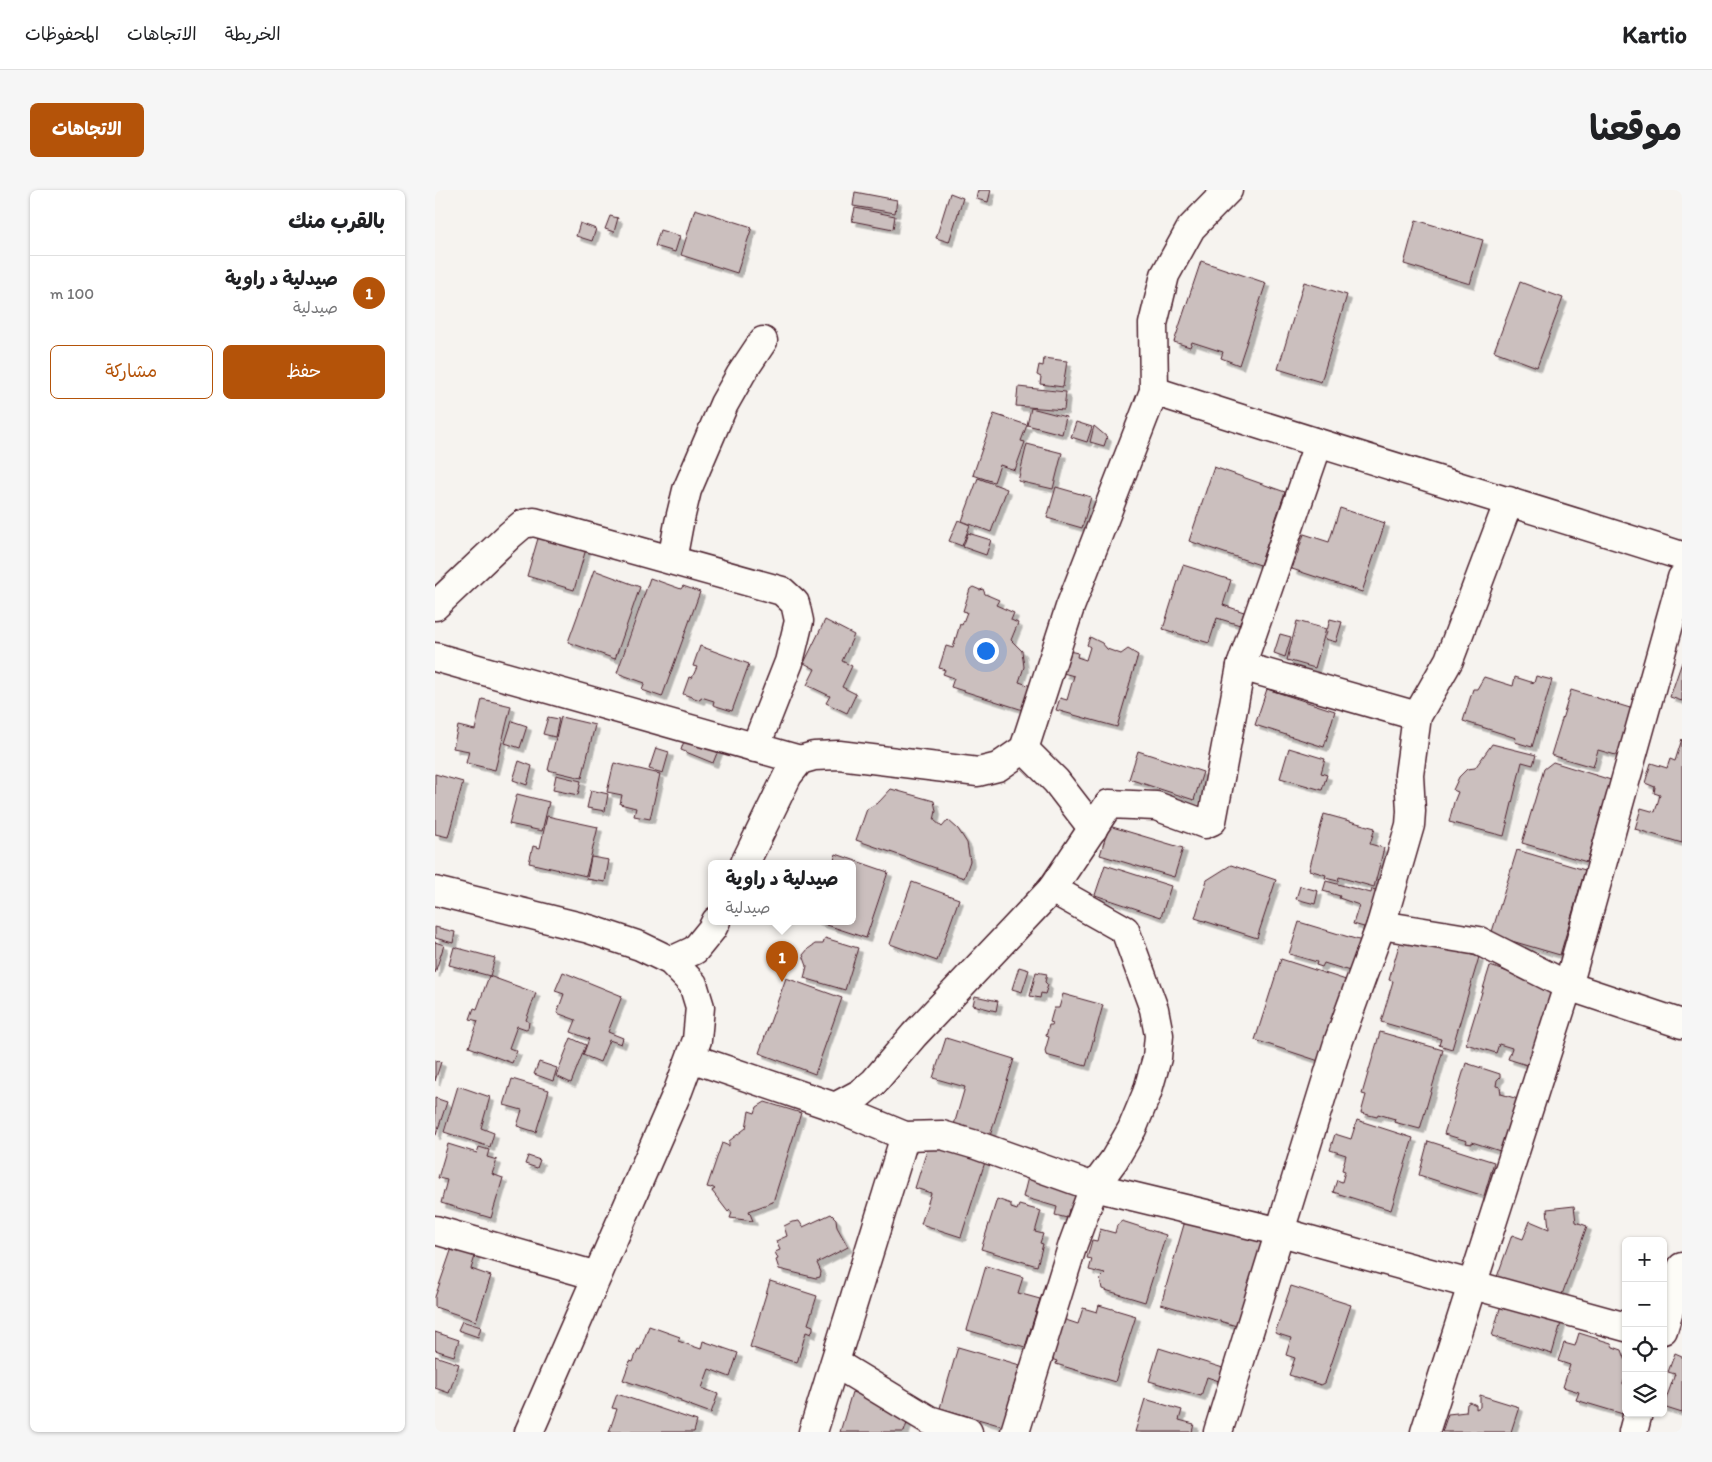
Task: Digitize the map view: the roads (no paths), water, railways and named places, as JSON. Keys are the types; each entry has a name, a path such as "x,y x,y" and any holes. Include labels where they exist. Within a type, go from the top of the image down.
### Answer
{"street":[{"path":"435,657 800,760 814,756 839,755 978,772 997,767 1024,749 1070,607 1154,391 1153,324 1165,276 1191,228 1228,190"},
{"path":"672,560 679,523 691,482 724,404 763,341"},
{"path":"1154,391 1318,444 1509,501 1682,556"},
{"path":"835,1107 861,1094 874,1082 914,1035 1052,889 1109,804 1157,806 1205,824 1212,821 1241,666 1318,444"},
{"path":"1218,1432 1339,1040 1381,926 1410,825 1409,775 1417,716 1449,660 1509,501"},
{"path":"435,606 510,535 523,524 534,522 782,591 795,603 799,621 789,662 755,748"},
{"path":"1425,1432 1568,986 1682,578"},
{"path":"1241,666 1417,716"},
{"path":"1024,749 1056,780 1093,829"},
{"path":"746,860 788,775 800,760"},
{"path":"1015,1432 1073,1244 1094,1188 1114,1160 1131,1129 1147,1093 1157,1058 1159,1035 1155,1009 1125,930 1052,889"},
{"path":"435,891 589,929 640,946 671,961 693,984 700,1007 697,1040 678,1091 529,1432"},
{"path":"671,961 695,950 714,925"},
{"path":"1381,926 1479,940 1568,986 1682,1024"},
{"path":"691,1058 835,1107 905,1136 942,1135 976,1145 1094,1188 1281,1232 1622,1327"},
{"path":"813,1432 905,1136"},
{"path":"435,1230 597,1276"},
{"path":"1664,1327 1682,1268"},
{"path":"835,1363 929,1420 968,1432"},
{"path":"1633,1432 1637,1417"}],"place":[{"name":"صيدلية د راوية","path":"782,982"}]}
